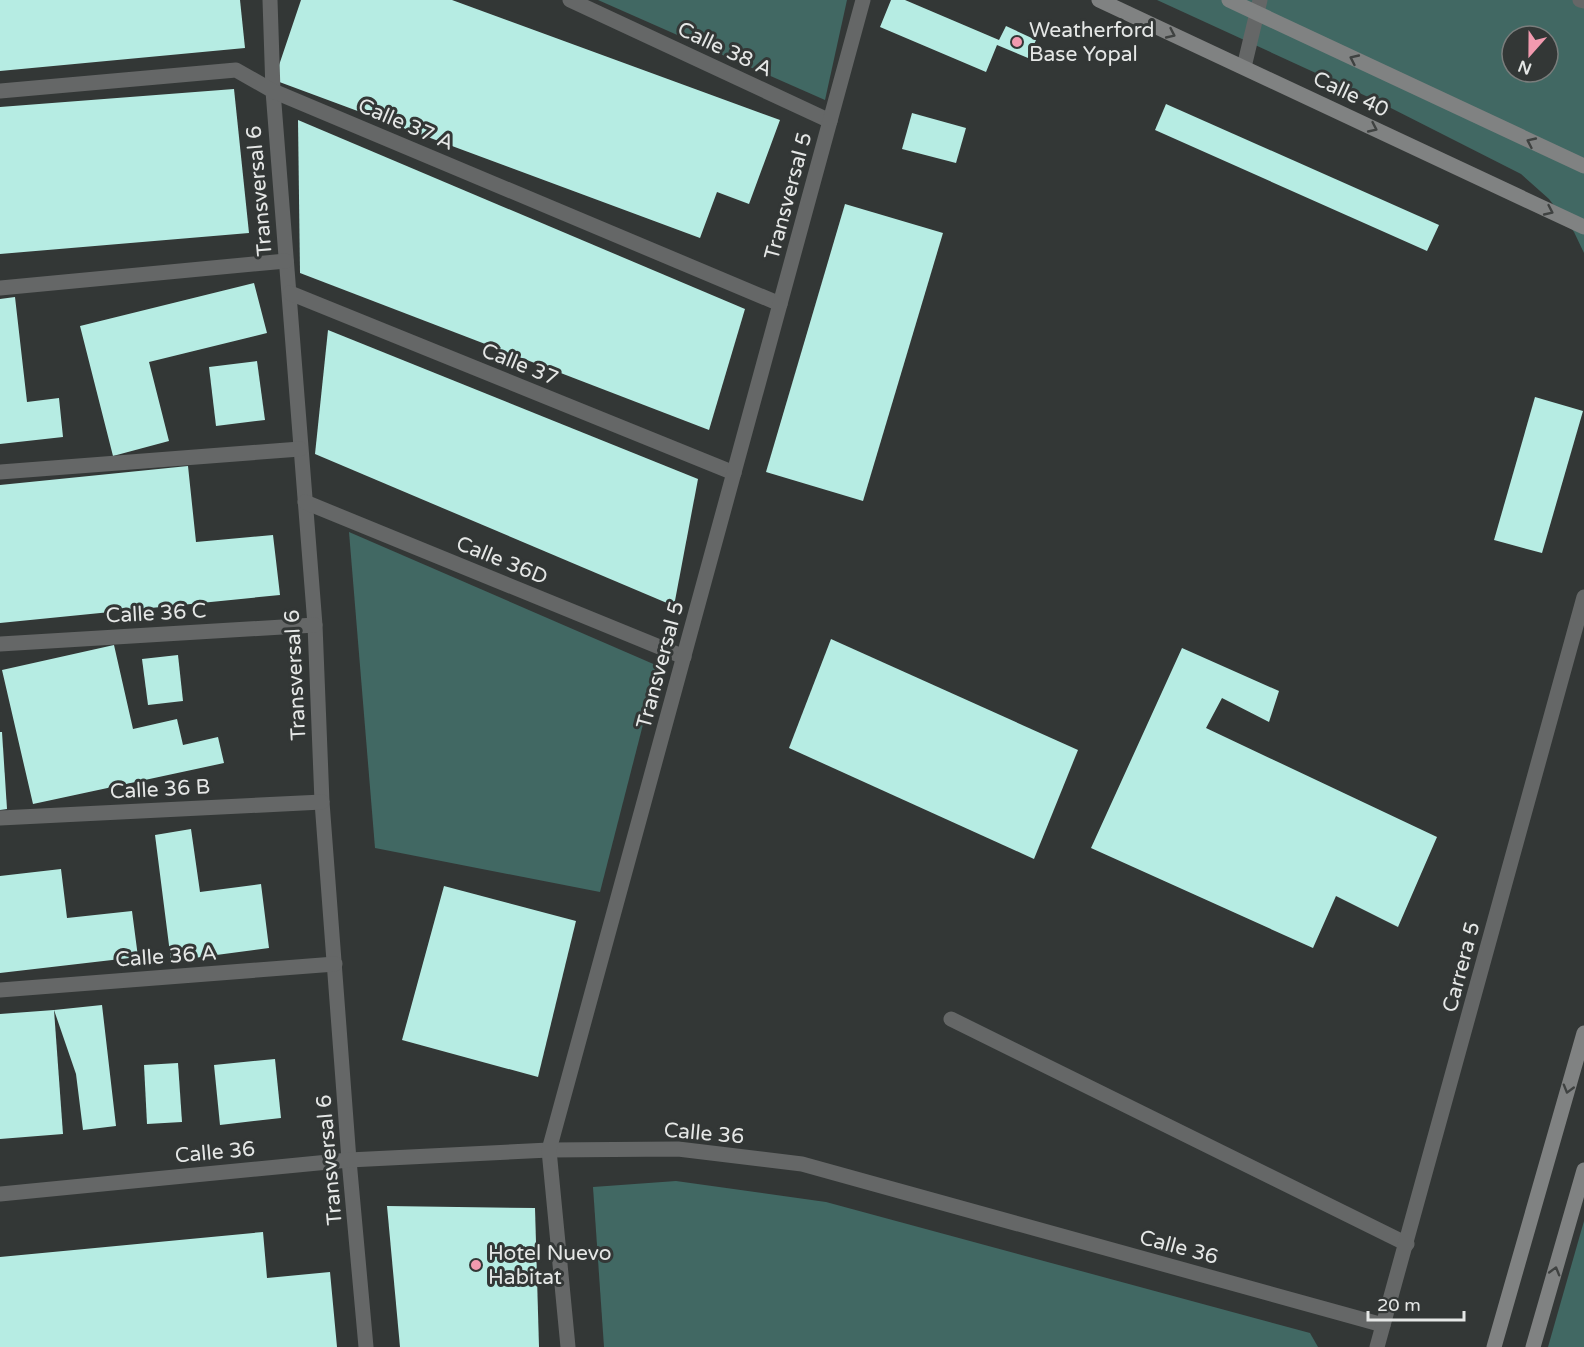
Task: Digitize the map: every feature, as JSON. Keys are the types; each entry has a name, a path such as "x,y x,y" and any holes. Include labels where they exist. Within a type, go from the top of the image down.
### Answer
{"main road":[{"name":"Calle 40","path":"1099,0 1584,227"},
{"name":"Calle 40","path":"1229,0 1258,6 1584,166"},
{"path":"1494,1347 1584,1033"},
{"path":"1533,1347 1584,1170"}],"street":[{"name":"Transversal 6","path":"270,0 273,91 315,625 322,802 349,1160 366,1347"},
{"name":"Calle 38 A","path":"570,0 830,121"},
{"name":"Transversal 5","path":"568,1347 549,1150 863,0"},
{"path":"1244,67 1258,6"},
{"name":"Calle 37 A","path":"0,91 236,70 273,91 780,304"},
{"path":"0,288 286,261"},
{"name":"Calle 37","path":"290,293 734,473"},
{"path":"0,472 300,448"},
{"name":"Calle 36D","path":"305,502 684,657"},
{"name":"Carrera 5","path":"1377,1347 1584,597"},
{"name":"Calle 36 C","path":"0,644 315,625"},
{"name":"Calle 36 B","path":"0,819 322,802"},
{"name":"Calle 36 A","path":"0,990 335,964"},
{"path":"951,1019 1407,1244"},
{"name":"Calle 36","path":"0,1194 349,1160 549,1150 678,1149 802,1164 1383,1325"}],"shaded area":[{"path":"598,0 847,0 825,100"},
{"path":"1157,0 1584,0 1584,253 1574,232 1549,199 1521,174 1379,102"},
{"path":"349,532 658,666 600,892 375,848"},
{"path":"676,1181 826,1202 1310,1333 1318,1347 604,1347 593,1187"},
{"path":"1584,1221 1584,1347 1548,1347"}],"building":[{"path":"0,0 240,0 245,48 0,71"},
{"path":"301,0 452,0 780,120 749,204 717,192 700,238 274,80"},
{"path":"891,0 905,0 999,40 1006,26 1036,40 1028,58 997,45 986,72 880,27"},
{"path":"234,89 249,233 0,254 0,107"},
{"path":"1166,104 1439,225 1427,251 1155,130"},
{"path":"912,113 966,128 956,163 902,149"},
{"path":"298,120 745,309 709,430 300,273"},
{"path":"845,204 943,233 863,501 766,472"},
{"path":"254,283 267,333 149,362 169,441 113,456 80,326"},
{"path":"15,297 27,402 59,398 63,437 0,444 0,299"},
{"path":"328,330 698,479 674,606 315,454"},
{"path":"257,361 265,420 216,426 209,367"},
{"path":"1535,397 1583,411 1542,553 1494,540"},
{"path":"188,466 196,542 273,535 280,595 0,623 0,485"},
{"path":"831,639 1078,750 1034,859 789,748"},
{"path":"114,645 133,729 177,719 183,745 218,737 224,763 33,804 2,670"},
{"path":"1182,648 1279,691 1269,722 1222,698 1206,728 1437,837 1398,927 1336,896 1313,948 1091,848"},
{"path":"178,655 183,701 148,705 142,659"},
{"path":"0,732 2,732 7,809 0,810"},
{"path":"191,829 200,892 261,884 269,948 171,961 155,835"},
{"path":"61,869 67,918 132,911 138,957 0,973 0,876"},
{"path":"444,886 576,921 538,1077 402,1040"},
{"path":"102,1005 116,1126 83,1130 76,1074 54,1010"},
{"path":"54,1010 63,1134 0,1139 0,1014"},
{"path":"275,1059 281,1118 220,1125 214,1065"},
{"path":"178,1063 182,1122 147,1124 144,1065"},
{"path":"387,1206 535,1208 539,1347 400,1347"},
{"path":"263,1232 267,1278 330,1272 337,1347 0,1347 0,1257"}],"place":[{"name":"Weatherford Base Yopal","path":"1017,42"},
{"name":"Hotel Nuevo Habitat","path":"476,1265"}]}
